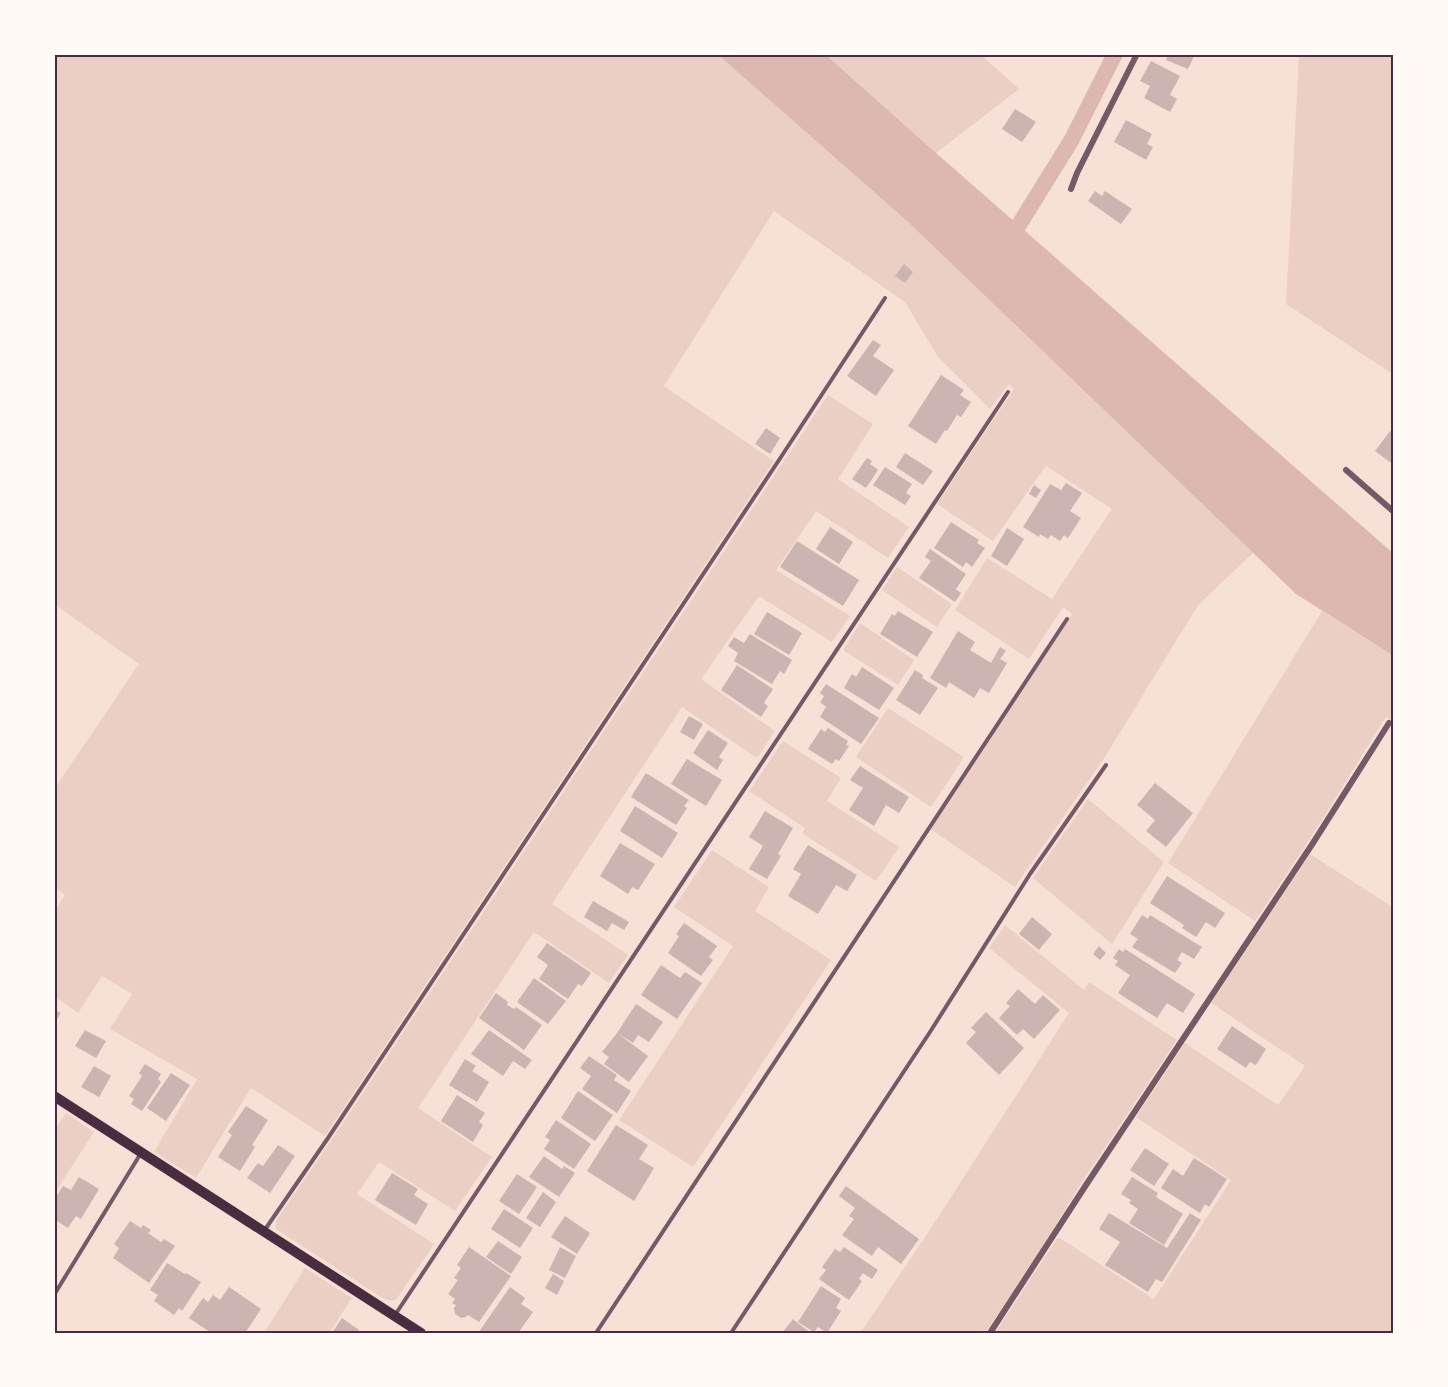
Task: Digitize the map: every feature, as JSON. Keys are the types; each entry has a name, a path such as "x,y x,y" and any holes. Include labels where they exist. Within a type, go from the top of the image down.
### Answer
{"main road":[{"path":"55,1099 420,1333"}],"street":[{"path":"1071,189 1137,54"},
{"path":"1346,470 1394,512"},
{"path":"990,1333 1313,843 1389,723"}],"lane":[{"path":"264,1231 407,1020 885,298"},
{"path":"395,1316 1008,392"},
{"path":"596,1333 1067,619"},
{"path":"730,1333 930,1032 1030,874 1106,765"},
{"path":"54,1294 142,1153"}],"shaded area":[{"path":"54,54 717,54 907,221 1253,553 1198,605 1105,757 1015,887 929,828 1072,614 1063,607 1029,659 955,610 987,558 1052,599 1112,509 1046,466 993,541 937,504 1014,389 1009,384 990,409 938,357 905,302 774,211 664,386 774,461 325,1136 251,1088 196,1178 154,1152 197,1079 110,1029 132,994 102,976 78,1013 54,996 54,912 65,895 54,887 54,789 139,664 54,604"},
{"path":"717,54 825,54 1394,554 1394,656 1296,594 907,221"},
{"path":"825,54 980,54 1019,89 936,153"},
{"path":"1299,54 1394,54 1394,375 1286,304"},
{"path":"828,395 873,424 838,479 909,527 888,558 816,511 776,570 850,616 832,642 759,596 701,679 775,731 757,758 682,707 552,904 628,955 609,983 534,932 418,1108 492,1157 455,1211 379,1162 357,1194 434,1244 396,1300 384,1299 276,1229 276,1221"},
{"path":"897,567 952,604 937,627 882,590"},
{"path":"1322,611 1394,656 1394,721 1386,717 1310,839 1255,921 1168,863"},
{"path":"860,623 914,660 898,685 843,650"},
{"path":"888,708 964,757 931,807 856,757"},
{"path":"783,741 841,778 827,801 899,847 876,881 802,833 805,828 749,791"},
{"path":"1088,799 1164,862 1112,944 1033,878"},
{"path":"712,850 769,887 755,911 831,960 693,1167 619,1120 733,946 674,907"},
{"path":"1310,854 1394,908 1394,1333 995,1333 1058,1237 1154,1299 1231,1180 1136,1117 1185,1043 1278,1105 1305,1066 1211,1003"},
{"path":"1005,925 1084,990 1089,982 1177,1040 985,1333 860,1333 926,1236 1069,1013 989,948"},
{"path":"66,1113 94,1132 54,1194 54,1131"},
{"path":"305,1268 352,1298 329,1333 264,1333"}],"building":[{"path":"1169,54 1195,54 1188,69 1166,60"},
{"path":"1151,61 1180,76 1170,95 1177,99 1170,112 1144,98 1150,86 1140,81"},
{"path":"1015,109 1036,122 1022,142 1002,129"},
{"path":"1126,120 1152,134 1147,144 1153,147 1146,160 1114,142"},
{"path":"1095,191 1102,196 1105,191 1132,209 1121,224 1088,201"},
{"path":"904,264 913,272 905,283 895,276"},
{"path":"873,340 881,345 873,356 894,370 876,396 847,376"},
{"path":"941,375 964,390 960,395 971,402 961,417 957,415 936,444 908,426"},
{"path":"766,428 780,438 770,454 755,444"},
{"path":"1390,431 1394,434 1394,465 1375,451"},
{"path":"905,453 933,471 923,485 896,467"},
{"path":"867,458 872,461 870,464 878,470 866,488 852,479"},
{"path":"885,467 912,484 906,493 911,496 905,505 873,485"},
{"path":"1066,483 1082,493 1070,511 1081,518 1068,538 1064,535 1060,541 1051,535 1048,539 1040,534 1039,537 1023,527 1050,484 1061,490"},
{"path":"1034,485 1041,490 1036,498 1029,494"},
{"path":"951,522 979,540 977,543 985,548 972,567 966,562 963,567 934,548"},
{"path":"830,527 853,542 839,564 816,549"},
{"path":"1007,528 1024,539 1007,566 991,556"},
{"path":"797,541 859,580 843,606 780,567"},
{"path":"930,549 966,574 956,589 961,593 955,602 919,578 931,561 925,557"},
{"path":"898,611 933,632 917,657 880,634 892,614 895,616"},
{"path":"767,612 802,633 789,655 754,634"},
{"path":"958,631 975,642 970,650 991,663 1000,647 1006,651 1000,659 1007,663 989,693 980,688 974,698 949,682 946,688 930,678"},
{"path":"750,634 792,660 784,674 780,671 772,684 734,661 738,653 728,646 734,637 744,643"},
{"path":"737,665 773,689 764,703 768,706 761,717 721,690"},
{"path":"862,667 894,688 879,710 844,688 852,674 856,677"},
{"path":"915,670 923,675 922,678 938,688 920,715 896,700"},
{"path":"826,684 879,718 861,744 820,717 826,707 820,702 824,696 820,693"},
{"path":"689,716 703,724 694,740 680,732"},
{"path":"828,728 848,741 846,745 849,746 839,761 836,759 832,764 808,749 821,729 825,732"},
{"path":"708,730 728,743 719,757 723,760 717,770 693,753"},
{"path":"687,759 722,780 706,806 671,784"},
{"path":"860,766 909,797 899,813 886,805 874,826 849,810 863,788 850,780"},
{"path":"646,773 689,800 684,806 687,808 676,825 631,797"},
{"path":"1155,783 1193,813 1166,847 1146,831 1155,820 1137,805"},
{"path":"635,806 678,833 662,858 620,831"},
{"path":"765,811 793,828 778,854 781,856 767,879 749,869 763,846 749,837"},
{"path":"620,843 655,864 638,890 632,887 628,894 600,876"},
{"path":"808,845 857,875 847,891 836,885 818,914 788,896 801,874 793,869"},
{"path":"1167,876 1225,913 1215,928 1206,922 1196,937 1182,928 1184,925 1150,903"},
{"path":"593,901 629,922 624,930 612,923 607,931 584,917"},
{"path":"1142,915 1148,919 1150,915 1202,947 1194,959 1182,952 1177,960 1182,963 1175,973 1132,947 1138,939 1130,934"},
{"path":"1032,917 1052,934 1039,950 1019,934"},
{"path":"684,923 717,946 709,957 713,960 701,976 668,953 679,936 676,934"},
{"path":"547,943 591,973 582,986 578,984 568,999 539,979 548,965 537,957"},
{"path":"1099,946 1106,953 1100,960 1093,954"},
{"path":"1119,949 1123,952 1125,949 1195,994 1183,1013 1167,1003 1157,1018 1118,993 1130,975 1115,965 1118,961 1113,958"},
{"path":"661,965 680,978 685,972 702,983 677,1019 641,995"},
{"path":"534,978 566,1001 548,1024 517,1002"},
{"path":"1018,989 1035,1004 1043,995 1060,1010 1034,1039 1023,1029 1017,1035 999,1018 1010,1006 1006,1003"},
{"path":"496,993 508,1002 507,1005 514,1009 516,1007 542,1025 524,1050 479,1018"},
{"path":"636,1004 663,1022 649,1042 638,1035 633,1043 617,1033"},
{"path":"54,1009 61,1013 54,1024"},
{"path":"986,1012 1024,1048 999,1075 966,1043 976,1032 971,1028"},
{"path":"1232,1026 1266,1049 1256,1065 1250,1062 1246,1068 1217,1049"},
{"path":"85,1030 106,1041 96,1058 75,1046"},
{"path":"489,1030 532,1060 525,1069 513,1061 503,1076 471,1054"},
{"path":"617,1033 648,1056 629,1082 604,1064 609,1057 602,1052"},
{"path":"589,1056 617,1075 614,1080 631,1091 617,1113 582,1089 591,1076 580,1068"},
{"path":"465,1059 476,1066 472,1071 489,1082 477,1102 449,1085"},
{"path":"145,1064 161,1074 158,1079 161,1082 142,1111 131,1104 134,1099 129,1096 142,1076 139,1073"},
{"path":"94,1066 111,1076 99,1097 81,1087"},
{"path":"171,1073 190,1085 166,1121 147,1108"},
{"path":"578,1091 613,1115 595,1141 561,1118"},
{"path":"457,1095 485,1113 479,1122 483,1125 473,1142 441,1121"},
{"path":"246,1106 268,1120 252,1145 255,1147 240,1171 218,1157 232,1135 228,1132"},
{"path":"556,1120 591,1144 574,1169 544,1149 550,1140 545,1137"},
{"path":"616,1125 648,1145 639,1159 654,1168 634,1201 587,1171"},
{"path":"278,1145 295,1156 270,1193 247,1178 258,1163 263,1166"},
{"path":"1145,1148 1169,1164 1154,1186 1130,1170"},
{"path":"544,1156 562,1169 564,1166 575,1173 559,1197 529,1177"},
{"path":"1194,1158 1227,1179 1209,1207 1205,1204 1200,1213 1161,1188 1173,1169 1183,1176"},
{"path":"392,1173 418,1189 414,1195 428,1204 416,1225 375,1200"},
{"path":"517,1174 537,1187 519,1214 499,1201"},
{"path":"79,1177 99,1189 81,1219 76,1216 68,1228 54,1219 54,1200 63,1186 71,1190"},
{"path":"1132,1177 1158,1193 1156,1197 1183,1214 1164,1245 1129,1223 1138,1209 1129,1203 1131,1200 1121,1194"},
{"path":"846,1186 919,1239 901,1264 878,1247 872,1256 842,1235 854,1219 849,1216 855,1208 839,1196"},
{"path":"543,1192 556,1202 540,1227 526,1218"},
{"path":"504,1209 533,1228 520,1248 491,1229"},
{"path":"1109,1213 1167,1248 1190,1213 1201,1220 1162,1282 1156,1279 1148,1292 1105,1265 1120,1242 1099,1229"},
{"path":"565,1216 590,1233 577,1254 551,1237"},
{"path":"130,1221 141,1228 143,1225 151,1230 148,1233 161,1242 164,1239 175,1246 149,1283 113,1258 119,1248 114,1244"},
{"path":"498,1241 522,1257 511,1274 486,1257"},
{"path":"469,1247 511,1276 479,1322 468,1315 461,1318 455,1314 456,1305 452,1303 455,1299 448,1294 458,1280 454,1278 461,1268 457,1265"},
{"path":"560,1247 576,1256 565,1278 549,1270"},
{"path":"844,1247 878,1270 872,1279 863,1273 859,1279 862,1281 849,1300 819,1279 826,1270 822,1267 835,1249 840,1252"},
{"path":"167,1263 201,1282 182,1311 179,1308 174,1315 154,1301 158,1295 150,1290"},
{"path":"553,1274 564,1281 557,1295 545,1288"},
{"path":"821,1286 841,1299 836,1308 841,1311 827,1333 818,1327 814,1332 798,1322"},
{"path":"229,1287 261,1309 245,1333 211,1333 189,1318 203,1298 208,1302 213,1295 220,1300"},
{"path":"510,1287 525,1298 521,1304 533,1312 518,1333 478,1333"},
{"path":"342,1318 359,1330 357,1333 332,1333"},
{"path":"793,1319 795,1321 811,1333 782,1333"}],"waterway":[{"path":"1007,244 1071,141 1115,54"}]}
